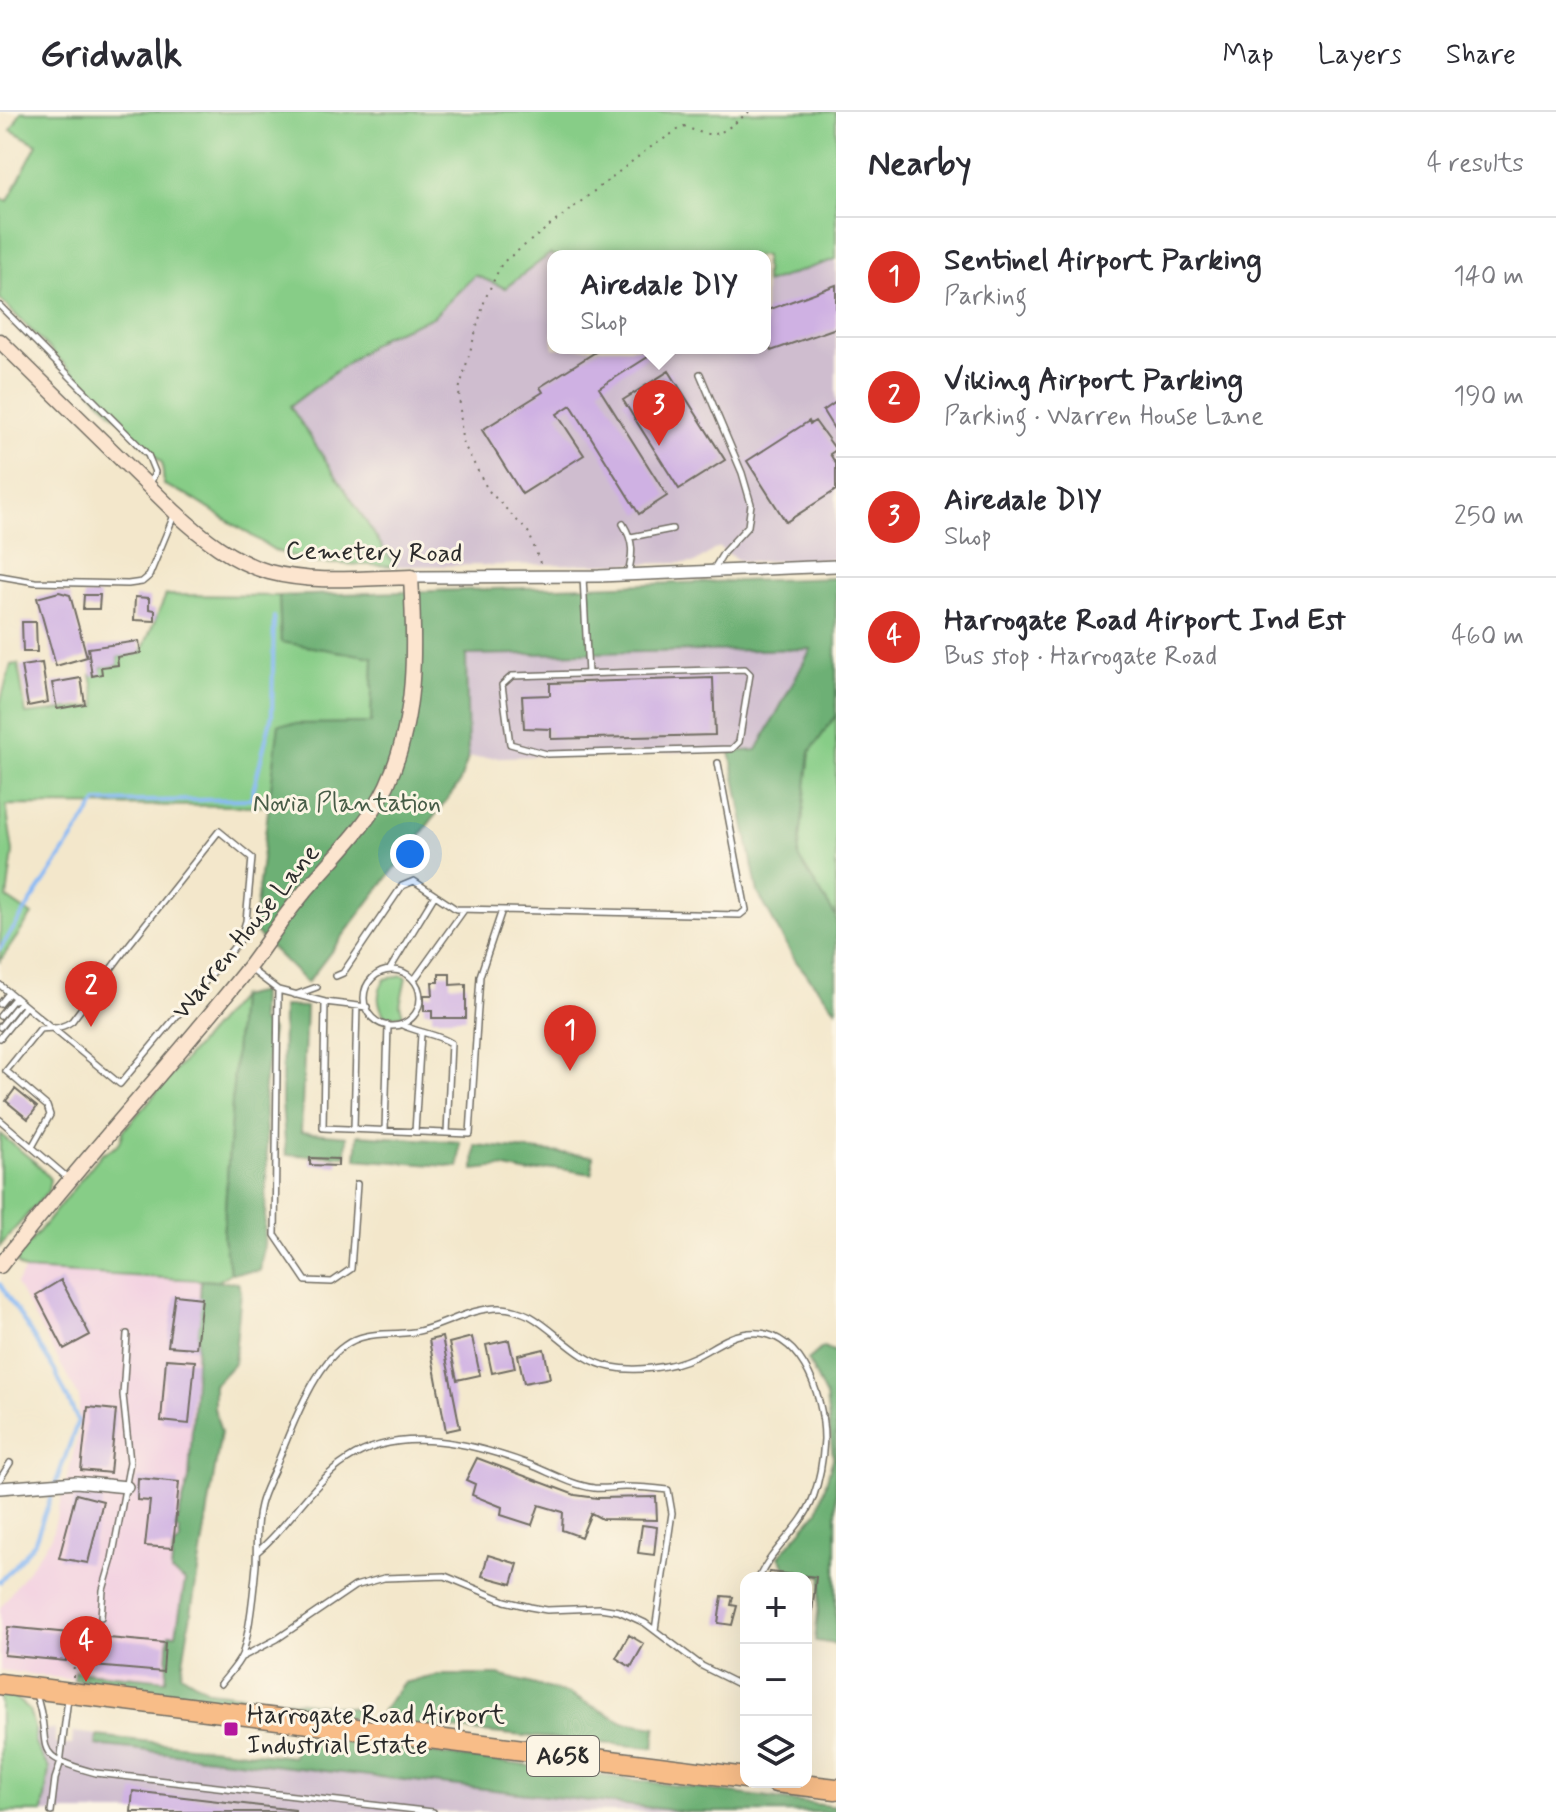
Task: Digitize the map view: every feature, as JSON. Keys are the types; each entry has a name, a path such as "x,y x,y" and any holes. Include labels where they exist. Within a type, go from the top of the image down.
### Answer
{"highway":[{"name":"A658","path":"0,1684 740,1777"},
{"path":"812,1785 836,1789"}],"street":[{"name":"Cemetery Road","path":"0,341 198,533 233,557 268,572 306,578 540,577 836,566"},
{"name":"Warren House Lane","path":"3,1262 248,967 297,901 363,826 387,786 402,742 411,696 414,656 411,577"},
{"path":"0,1488 76,1482 127,1487"}],"lane":[{"path":"0,306 148,455 155,472 149,486"},
{"path":"700,374 742,473 751,504 748,526 724,552 712,571"},
{"path":"0,576 35,582 142,582 149,576 175,512"},
{"path":"623,524 631,537 633,553 628,575"},
{"path":"631,537 672,529"},
{"path":"583,576 588,674"},
{"path":"748,670 750,674 737,746 732,749 547,754 510,744 502,685 506,681 512,676 588,674 748,670"},
{"path":"336,976 343,973 402,886 414,881 456,909 740,915 746,910 718,763"},
{"path":"7,1070 40,1029 51,1028 63,1028 72,1021 219,831 252,858 246,921 240,940 120,1084 51,1028 10,995"},
{"path":"390,970 435,895"},
{"path":"414,980 465,909"},
{"path":"325,1002 323,1128 470,1134 480,976 502,910"},
{"path":"248,967 278,990 325,1002 367,1007"},
{"path":"390,970 407,974 419,987 419,1005 409,1020 401,1024 388,1025 374,1019 364,994 373,977 390,970"},
{"path":"294,995 317,987"},
{"path":"278,990 275,1235 306,1281 332,1282 351,1269 357,1184"},
{"path":"0,1004 10,995"},
{"path":"0,1016 10,995"},
{"path":"0,1027 10,995"},
{"path":"0,1038 10,995"},
{"path":"354,1129 357,1006"},
{"path":"401,1024 451,1043 447,1133"},
{"path":"385,1130 388,1025"},
{"path":"415,1132 421,1034"},
{"path":"0,1063 47,1106 50,1115 32,1147"},
{"path":"0,1120 70,1180"},
{"path":"242,1657 260,1504 299,1411 326,1364 343,1346 374,1333 417,1331 481,1310 503,1308 528,1314 580,1355 607,1367 629,1370 674,1364 742,1334 765,1334 787,1343 803,1361 816,1392 824,1435 822,1462 812,1500 762,1572"},
{"path":"101,1617 103,1590 130,1462 123,1395 127,1334"},
{"path":"256,1553 276,1536 343,1461 364,1449 429,1441 462,1444 492,1451 594,1488 668,1490 672,1513 655,1630"},
{"path":"0,1479 10,1463"},
{"path":"221,1684 242,1657 277,1639 355,1586 384,1578 421,1575 445,1576 505,1601 538,1609 619,1611 655,1630 702,1666 740,1685"},
{"path":"33,1688 41,1708 44,1745 49,1755 60,1764 96,1773 433,1812"},
{"path":"51,1812 70,1694"}],"path":[{"path":"540,577 540,558 529,533 488,490 462,441 459,390 485,299 502,263 648,149 684,126 702,135 719,134 749,112"},
{"path":"70,1694 78,1614"}],"shaded area":[{"path":"547,256 547,354 771,354 771,281 836,259 836,559 741,562 718,547 695,563 395,566 290,406 382,337 433,317 475,275 506,287"},
{"path":"812,649 757,750 468,758 466,655"},
{"path":"25,1270 218,1281 178,1694 0,1670 0,1608 51,1538 79,1432 79,1397 16,1284"},
{"path":"55,1729 55,1744 72,1745 73,1732 759,1812 43,1812 49,1769 34,1743 35,1730"}],"green space":[{"path":"21,112 836,112 836,259 771,281 771,250 547,250 547,256 505,288 475,275 433,317 382,337 290,406 395,566 314,563 276,551 187,495 164,485 162,463 0,299 0,198 8,201 37,144 11,130"},
{"name":"Novia Plantation","path":"836,578 836,715 810,752 798,857 836,917 836,1010 794,959 758,893 730,752 757,750 811,649 466,655 468,758 459,784 307,983 253,930 279,724 371,723 373,657 281,642 279,596"},
{"path":"166,595 279,596 281,642 373,657 371,723 279,725 269,806 6,805 13,852 7,898 32,915 0,961 0,703 11,665 18,664 26,714 97,706 91,675 101,674 101,667 118,665 117,657 141,653"},
{"path":"836,715 836,917 798,857 810,752"},
{"path":"406,977 400,1005 403,1015 385,1017 379,1003 380,989 385,979"},
{"path":"261,992 260,1021 272,1030 264,1086 267,1164 264,1244 260,1271 231,1273 223,1238 239,997"},
{"path":"239,997 223,1238 231,1273 218,1281 25,1270 19,1266 16,1260 102,1153 119,1143 123,1131"},
{"path":"283,1006 306,1007 301,1132 347,1136 346,1156 286,1155 282,1103"},
{"path":"0,1134 36,1163 50,1179 48,1191 0,1246"},
{"path":"358,1135 460,1142 459,1167 356,1159"},
{"path":"475,1145 593,1156 592,1174 555,1168 529,1173 501,1167 474,1170"},
{"path":"201,1280 238,1283 241,1291 234,1364 214,1385 214,1408 221,1432 181,1674 209,1691 361,1709 360,1719 74,1680 75,1671 166,1680 169,1634 176,1634 185,1581 171,1572 173,1548 180,1541 179,1530 175,1530 189,1479"},
{"path":"823,1347 836,1352 836,1644 815,1641 822,1576 787,1569 779,1556 818,1511 833,1458 826,1397 808,1360"},
{"path":"441,1675 499,1675 569,1694 623,1722 656,1727 654,1748 374,1722 403,1683"},
{"path":"0,1695 13,1696 29,1710 35,1730 34,1743 49,1769 43,1812 0,1812"},
{"path":"297,1735 836,1807 836,1812 688,1812 96,1745 97,1736 293,1757"}],"building":[{"path":"836,285 836,328 771,351 771,309"},
{"path":"592,354 653,354 599,388 667,496 639,514 571,405 557,414 584,455 522,494 482,430 543,392 540,387"},
{"path":"669,371 725,460 679,489 623,400"},
{"path":"836,402 836,432 823,411"},
{"path":"809,421 810,424 815,421 836,450 830,454 836,464 836,490 786,522 747,461"},
{"path":"59,592 70,595 87,657 56,666 37,598"},
{"path":"84,595 100,595 99,609 83,609"},
{"path":"135,597 149,598 149,609 155,610 155,621 134,620"},
{"path":"22,622 36,622 37,652 23,652"},
{"path":"139,641 141,653 117,657 118,665 101,667 102,674 92,676 88,648"},
{"path":"42,663 48,702 28,706 21,666"},
{"path":"81,678 85,704 57,709 52,683"},
{"path":"713,678 715,735 551,739 551,729 524,728 522,696 550,695 550,683"},
{"path":"439,974 450,974 450,985 466,984 466,1018 432,1018 432,1011 424,1011 424,995 433,995 432,982 439,982"},
{"path":"15,1089 37,1107 28,1119 6,1101"},
{"path":"310,1158 338,1159 338,1166 310,1165"},
{"path":"61,1280 90,1335 64,1349 36,1295"},
{"path":"175,1295 202,1298 196,1348 168,1346"},
{"path":"442,1337 460,1428 446,1431 429,1340"},
{"path":"472,1337 480,1375 457,1380 449,1343"},
{"path":"509,1340 515,1368 492,1373 486,1345"},
{"path":"544,1349 550,1378 524,1383 518,1355"},
{"path":"166,1359 195,1361 189,1424 161,1421"},
{"path":"88,1407 116,1410 110,1473 81,1470"},
{"path":"477,1458 575,1495 597,1498 656,1497 657,1520 602,1519 591,1513 581,1537 562,1530 563,1512 539,1505 532,1525 501,1515 502,1507 472,1495 475,1484 466,1480"},
{"path":"138,1478 179,1482 173,1548 145,1546 150,1501 137,1500"},
{"path":"76,1494 103,1501 88,1563 59,1558"},
{"path":"642,1525 657,1527 654,1555 638,1553"},
{"path":"488,1555 518,1564 512,1584 482,1576"},
{"path":"812,1577 816,1577 812,1613"},
{"path":"722,1596 733,1597 731,1605 737,1606 732,1625 718,1623"},
{"path":"8,1627 69,1633 66,1661 4,1655"},
{"path":"629,1635 644,1644 631,1667 616,1658"},
{"path":"85,1636 165,1643 163,1672 82,1665"},
{"path":"133,1791 295,1810 295,1812 131,1812"}],"waterway":[{"path":"0,949 97,802 251,799 272,715 274,617"},
{"path":"0,1284 55,1371 78,1421 34,1544 0,1582"}],"place":[{"name":"Airedale DIY","path":"659,446"},
{"name":"Viking Airport Parking","path":"91,1027"},
{"name":"Sentinel Airport Parking","path":"570,1071"},
{"name":"Harrogate Road Airport Ind Est","path":"86,1682"},
{"name":"Harrogate Road Airport Industrial Estate","path":"231,1729"}]}
